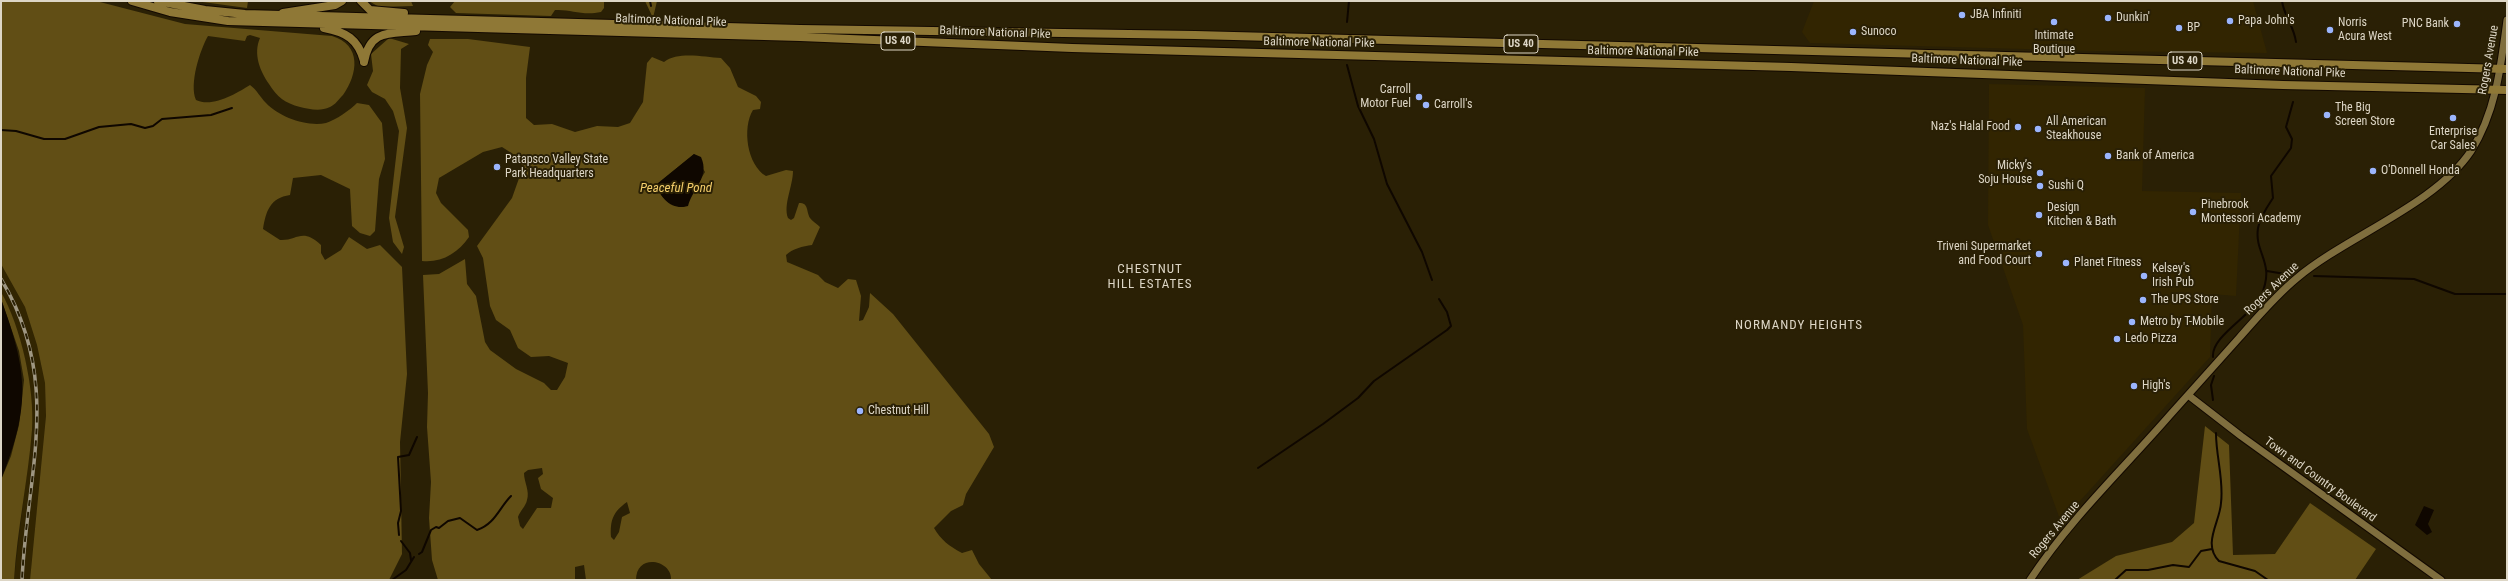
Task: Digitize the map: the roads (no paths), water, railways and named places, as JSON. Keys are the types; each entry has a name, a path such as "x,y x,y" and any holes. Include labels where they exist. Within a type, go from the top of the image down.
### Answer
{"main road":[{"name":"Baltimore National Pike","path":"132,1 170,12 202,18 298,23 800,37 1103,49 1798,68 2283,85 2507,90"},
{"name":"Baltimore National Pike","path":"158,1 223,12 276,15 800,29 1187,35 2504,68"},
{"path":"276,15 296,9 335,5 342,1"},
{"path":"361,1 370,10 408,13 432,19"},
{"name":"Rogers Avenue","path":"2030,580 2061,538 2274,299 2299,276 2427,194 2452,174 2470,151 2480,135 2504,68 2507,20"},
{"path":"298,23 344,32 358,46 364,62 369,45 376,37 441,27"},
{"name":"Town and Country Boulevard","path":"2188,395 2241,436 2441,580"}],"water":[{"name":"Peaceful Pond","path":"694,154 701,157 703,164 702,177 688,206 677,207 672,205 664,198 658,189 657,184"},
{"path":"1,299 17,348 21,369 22,389 21,409 17,430 11,454 1,480"},
{"path":"2424,506 2434,510 2428,524 2432,532 2427,535 2415,525"}],"waterway":[{"path":"650,1 651,6"},
{"path":"1347,22 1349,1"},
{"path":"2282,1 2296,42"},
{"path":"1347,65 1358,106 1374,139 1387,184 1422,252 1432,280"},
{"path":"2213,357 2214,349 2218,341 2256,304 2261,296 2265,284 2266,266 2259,245 2258,228 2262,216 2273,198 2271,176 2291,148 2292,139 2286,127 2293,102"},
{"path":"1,130 16,131 44,139 65,139 99,127 131,124 145,128 153,126 162,119 211,115 232,108"},
{"path":"2267,271 2285,274"},
{"path":"2314,276 2414,279 2455,294 2507,294"},
{"path":"1258,468 1323,424 1358,398 1374,381 1447,330 1451,326 1447,312 1439,299"},
{"path":"2213,400 2211,385 2214,376"},
{"path":"2216,433 2222,494 2220,510 2212,540 2214,554 2219,561 2255,571 2268,580"},
{"path":"399,535 398,523 401,511 398,457 409,455 417,437"},
{"path":"419,554 422,552 431,530 436,527 439,528 448,521 460,518 477,530 493,520 511,496"},
{"path":"401,541 410,553 411,560"},
{"path":"2115,580 2126,570 2148,570 2173,565 2189,567 2201,551 2212,549"},
{"path":"392,580 406,570 414,557"}],"railway":[{"path":"1,279 20,317 31,354 36,391 37,427 22,580"}],"place":[{"name":"JBA Infiniti","path":"1962,15"},
{"name":"Dunkin'","path":"2108,18"},
{"name":"Papa John's","path":"2230,21"},
{"name":"Intimate Boutique","path":"2054,22"},
{"name":"PNC Bank","path":"2457,24"},
{"name":"BP","path":"2179,28"},
{"name":"Norris Acura West","path":"2330,30"},
{"name":"Sunoco","path":"1853,32"},
{"name":"Carroll Motor Fuel","path":"1419,97"},
{"name":"Carroll's","path":"1426,105"},
{"name":"The Big Screen Store","path":"2327,115"},
{"name":"Enterprise Car Sales","path":"2453,118"},
{"name":"Naz's Halal Food","path":"2018,127"},
{"name":"All American Steakhouse","path":"2038,129"},
{"name":"Bank of America","path":"2108,156"},
{"name":"Patapsco Valley State Park Headquarters","path":"497,167"},
{"name":"O'Donnell Honda","path":"2373,171"},
{"name":"Micky’s Soju House","path":"2040,173"},
{"name":"Sushi Q","path":"2040,186"},
{"name":"Pinebrook Montessori Academy","path":"2193,212"},
{"name":"Design Kitchen & Bath","path":"2039,215"},
{"name":"Triveni Supermarket and Food Court","path":"2039,254"},
{"name":"Planet Fitness","path":"2066,263"},
{"name":"Kelsey's Irish Pub","path":"2144,276"},
{"name":"The UPS Store","path":"2143,300"},
{"name":"Metro by T-Mobile","path":"2132,322"},
{"name":"Ledo Pizza","path":"2117,339"},
{"name":"High's","path":"2134,386"},
{"name":"Chestnut Hill","path":"860,411"}],"district":[{"name":"CHESTNUT HILL ESTATES","path":"1150,278"},
{"name":"NORMANDY HEIGHTS","path":"1799,326"}]}
